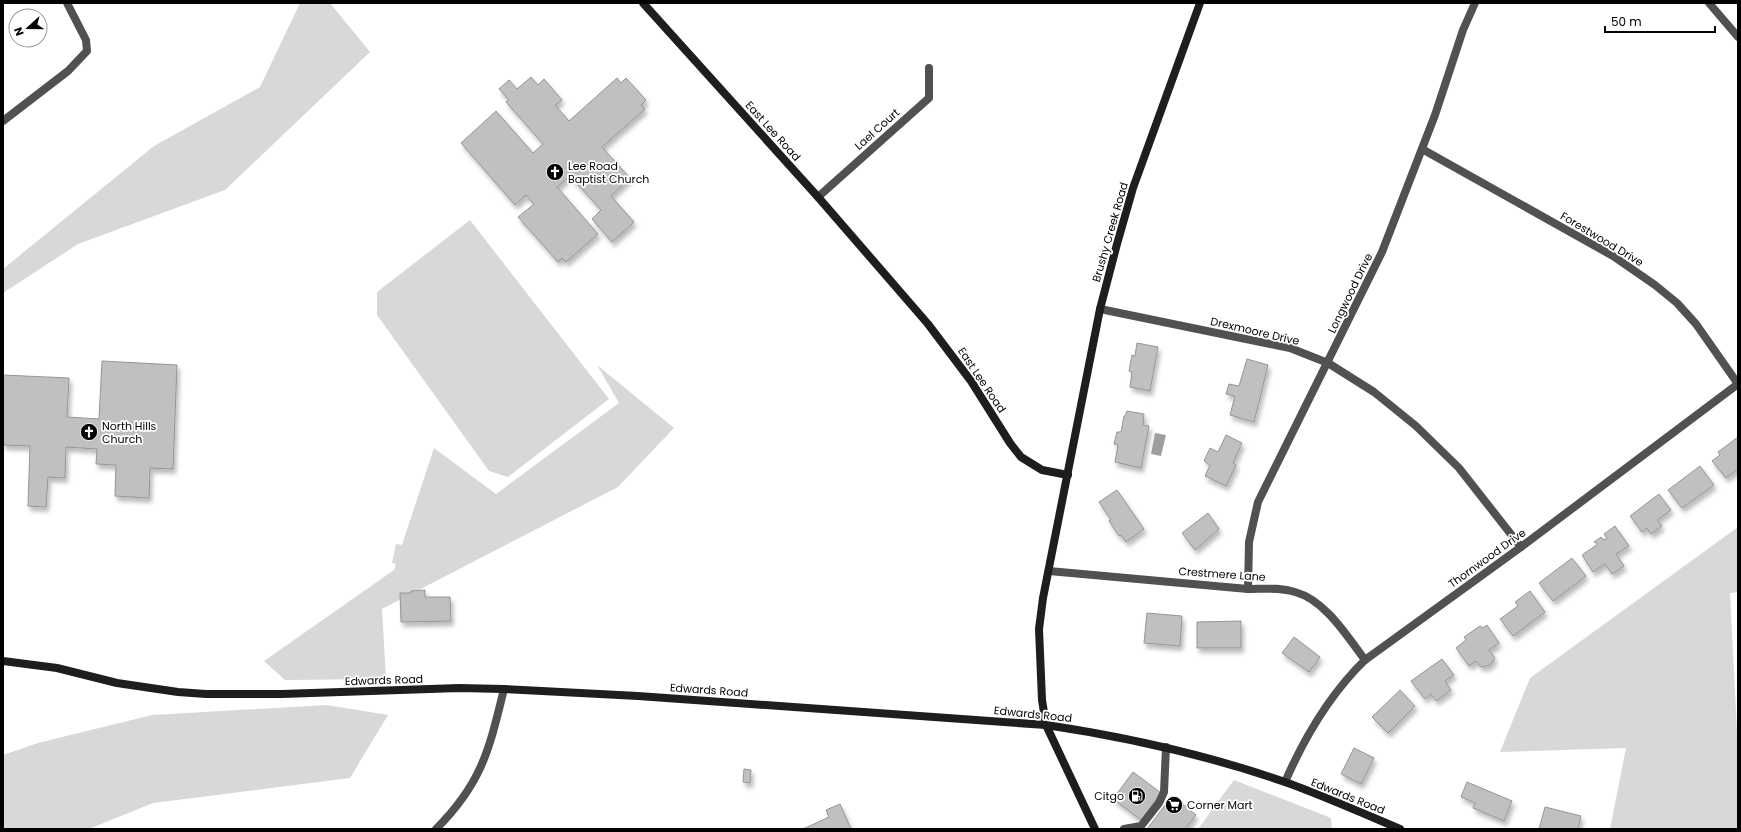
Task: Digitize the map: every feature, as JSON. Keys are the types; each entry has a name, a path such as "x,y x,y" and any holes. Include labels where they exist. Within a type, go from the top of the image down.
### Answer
{"street":[{"path":"3,121 68,71 87,51 86,40 67,3"},
{"name":"East Lee Road","path":"643,3 818,197 948,349 1010,443 1021,457 1042,470 1068,475"},
{"name":"Brushy Creek Road","path":"1068,475 1100,309 1133,188 1200,3"},
{"name":"Longwood Drive","path":"1248,589 1248,542 1258,502 1382,252 1422,149 1463,30 1475,3"},
{"path":"1709,3 1738,37"},
{"name":"Lael Court","path":"818,197 928,98 929,68"},
{"name":"Forestwood Drive","path":"1422,149 1613,256 1655,285 1677,303 1696,324 1738,384"},
{"name":"Drexmoore Drive","path":"1100,309 1290,348 1328,363 1374,392 1416,426 1459,468 1521,547"},
{"name":"Thornwood Drive","path":"1285,782 1300,748 1324,708 1342,684 1365,660 1521,547 1738,384"},
{"path":"1068,475 1039,629 1042,700 1046,725 1095,829"},
{"name":"Crestmere Lane","path":"1049,571 1248,589 1281,589 1294,591 1313,600 1323,608 1365,660"},
{"name":"Edwards Road","path":"3,661 57,668 147,689 199,694 282,694 459,688 504,689 654,697 1046,725 1097,733 1166,747 1285,782 1400,829"},
{"path":"436,829 462,800 480,771 492,736 504,689"},
{"path":"1124,829 1141,826 1159,803 1164,792 1166,747"}],"shaded area":[{"path":"300,3 330,3 370,52 225,190 78,244 3,293 3,269 154,146 260,87"},
{"path":"470,220 609,399 508,477 489,471 377,315 377,292"},
{"path":"597,365 674,428 618,487 382,609 386,679 285,680 264,661 394,570 396,564 392,563 396,544 402,545 434,448 496,494 619,403"},
{"path":"1155,433 1166,435 1161,456 1151,454"},
{"path":"1738,527 1738,592 1730,593 1738,751 1738,829 1610,829 1626,748 1500,752 1530,678"},
{"path":"327,705 388,715 350,778 153,803 89,829 3,829 3,755 38,743 152,715"},
{"path":"1234,780 1331,818 1332,829 1198,829"}],"building":[{"name":"Lee Road Baptist Church","path":"531,77 538,85 544,79 562,100 555,105 569,121 617,78 621,83 626,78 646,100 641,105 645,109 602,147 630,178 611,196 634,222 612,242 592,219 601,210 570,176 557,187 598,234 566,262 562,258 558,262 518,217 534,204 526,195 515,205 461,143 496,111 533,153 543,144 506,102 509,100 499,89 509,80 517,89"},
{"path":"1137,343 1158,347 1150,391 1130,387 1132,372 1129,371 1132,355 1135,356"},
{"path":"1247,359 1268,365 1254,422 1230,415 1235,396 1226,394 1229,384 1239,386"},
{"name":"North Hills Church","path":"102,361 177,365 173,469 150,468 149,498 115,496 116,465 96,464 97,449 66,447 65,478 48,477 46,507 28,506 30,446 3,445 3,375 69,378 67,417 99,419"},
{"path":"1127,411 1144,414 1143,425 1149,426 1141,468 1115,462 1118,445 1114,444 1117,432 1121,432 1124,416"},
{"path":"1226,435 1242,443 1233,463 1236,465 1226,486 1205,476 1210,465 1204,461 1210,448 1218,452"},
{"path":"1738,437 1738,469 1726,478 1712,461 1720,455 1718,452"},
{"path":"1700,466 1714,485 1682,508 1668,490"},
{"path":"1117,490 1144,529 1126,542 1121,535 1119,536 1109,521 1111,520 1099,502"},
{"path":"1659,494 1671,510 1657,520 1662,526 1651,534 1647,528 1642,532 1630,516"},
{"path":"1208,513 1219,529 1195,550 1182,533"},
{"path":"1615,526 1629,546 1616,554 1624,566 1612,574 1605,564 1593,572 1582,555 1598,544 1594,542 1601,537 1604,540 1607,538 1604,534"},
{"path":"1572,558 1586,576 1553,601 1539,583"},
{"path":"425,590 425,597 450,597 451,621 401,622 400,593 411,593 411,591"},
{"path":"1530,591 1545,612 1513,636 1500,619 1518,606 1515,602"},
{"path":"1147,613 1182,616 1180,646 1144,643"},
{"path":"1241,621 1241,648 1197,648 1197,622"},
{"path":"1487,625 1499,643 1489,650 1495,658 1490,665 1481,667 1476,661 1469,666 1456,648 1466,640 1464,637 1480,626 1483,628"},
{"path":"1294,637 1320,657 1309,672 1282,653"},
{"path":"1442,659 1454,675 1445,681 1451,690 1436,701 1431,694 1425,699 1411,681"},
{"path":"1400,690 1415,706 1388,733 1372,717"},
{"path":"1354,748 1374,758 1361,784 1341,774"},
{"path":"744,769 751,770 750,783 743,782"},
{"name":"Citgo","path":"1133,772 1161,793 1141,820 1113,799"},
{"path":"1467,782 1512,801 1504,821 1473,808 1475,803 1461,797"},
{"name":"Corner Mart","path":"1172,796 1196,815 1185,829 1147,829"},
{"path":"840,804 851,829 803,829 829,817 826,810"},
{"path":"1545,807 1581,816 1578,829 1539,829"}],"place":[{"name":"Lee Road Baptist Church","path":"555,172"},
{"name":"North Hills Church","path":"89,432"},
{"name":"Citgo","path":"1137,796"},
{"name":"Corner Mart","path":"1174,805"}]}
